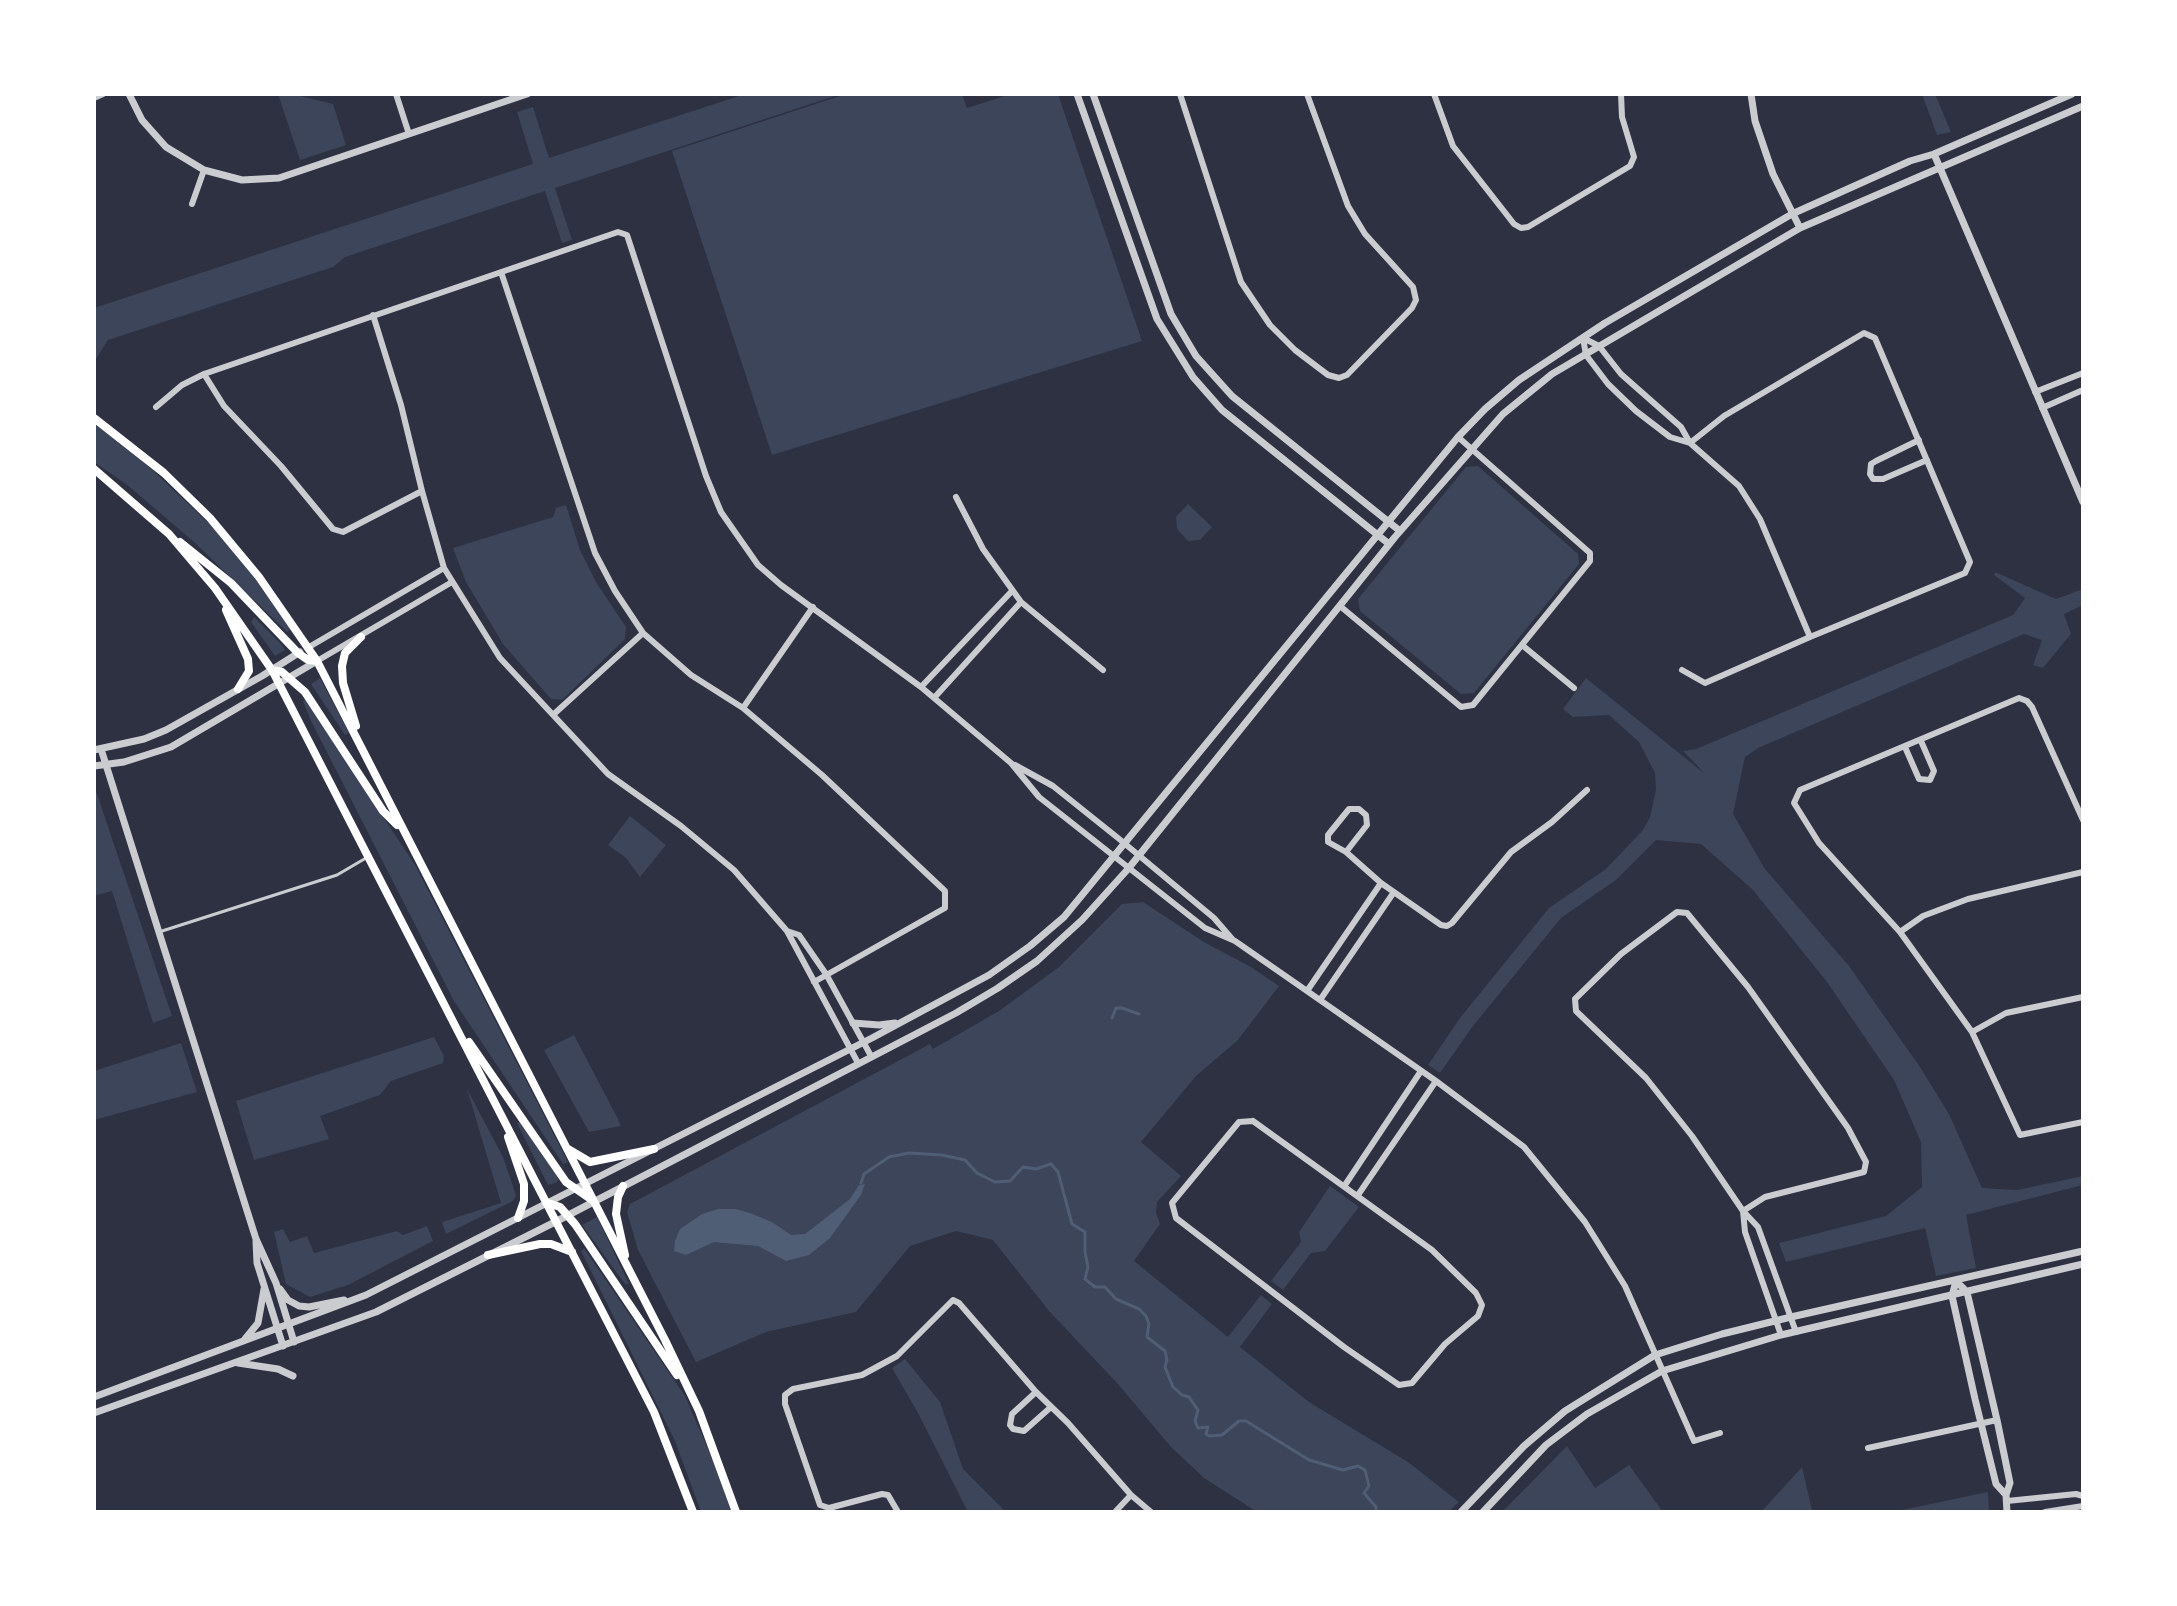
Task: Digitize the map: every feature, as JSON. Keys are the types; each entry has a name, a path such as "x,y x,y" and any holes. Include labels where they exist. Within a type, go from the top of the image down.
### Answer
{"main road":[{"path":"94,418 164,473 210,518 259,577 309,647 630,1272 691,1396 736,1512"},
{"path":"94,469 231,583 298,653 308,660 317,661"},
{"path":"169,534 215,588 281,684 654,1412 693,1512"},
{"path":"215,588 248,659 249,671 238,689"},
{"path":"361,637 345,653 342,666 343,683 362,746"},
{"path":"272,670 282,672 305,692 383,811 403,831"},
{"path":"450,1015 566,1182 594,1201"},
{"path":"495,1103 524,1184 524,1201 518,1218"},
{"path":"565,1147 590,1162 654,1149"},
{"path":"623,1186 616,1214 630,1272"},
{"path":"548,1203 560,1207 567,1216 691,1396"},
{"path":"488,1255 540,1244 551,1244 572,1252"}],"street":[{"path":"94,98 103,94"},
{"path":"129,94 142,120 166,147 204,170 242,180 279,178 525,94"},
{"path":"396,94 409,134"},
{"path":"1077,94 1157,319 1193,377 1217,405 1389,544"},
{"path":"1093,94 1171,314 1196,356 1232,396 1400,531"},
{"path":"1180,94 1241,282 1270,325 1295,350 1328,375 1339,378 1347,375 1412,308 1416,300 1413,287 1365,234 1348,206 1307,94"},
{"path":"1434,94 1453,146 1514,224 1521,228 1528,227 1630,166 1634,157 1622,117 1621,94"},
{"path":"1751,94 1755,121 1773,174 1800,228"},
{"path":"94,1397 366,1295 864,1042 989,975 1064,917 1458,437 1519,380 1583,338 1792,214 2072,94"},
{"path":"94,1413 376,1312 567,1216 956,1013 998,988 1037,961 1082,920 1128,869 1400,531 1503,414 1552,374 1800,228 2083,106"},
{"path":"1934,154 2083,502"},
{"path":"192,204 204,170"},
{"path":"156,407 182,385 204,374 618,232 627,235 706,476 721,512 758,565 921,687 1011,763 1039,797 1205,928 1235,941 1436,1081 1524,1147 1585,1222 1625,1286 1694,1441 1720,1433"},
{"path":"501,272 595,553 615,591 643,633 691,675 743,708 822,775 945,891 945,908 814,982"},
{"path":"373,315 401,405 444,568 500,658 608,774 681,826 734,870 787,931 858,1063"},
{"path":"1682,670 1705,683 1965,573 1970,562 1875,338 1864,333 1724,416 1690,443"},
{"path":"1583,338 1599,346 1621,374 1681,427 1690,443 1739,486 1760,519 1810,637"},
{"path":"1583,338 1586,355 1608,384 1670,437 1690,443"},
{"path":"2035,392 2083,373"},
{"path":"204,374 224,406 281,466 333,529 343,532 422,491"},
{"path":"2042,408 2083,390"},
{"path":"1327,596 1461,707 1473,705 1590,561 1590,553 1458,437"},
{"path":"1919,440 1871,464 1870,474 1873,479 1883,479 1927,460"},
{"path":"956,497 983,549 1021,602 1103,670"},
{"path":"294,1342 276,1283 256,1239 98,750 144,739 166,730 444,568"},
{"path":"94,766 150,755 171,747 452,582"},
{"path":"921,687 1012,591"},
{"path":"934,698 1021,602"},
{"path":"743,708 813,607"},
{"path":"554,714 643,633"},
{"path":"1522,645 1574,688"},
{"path":"1256,682 1270,693"},
{"path":"2082,815 2032,707 2019,698 1800,790 1794,803 1819,843 1900,932 1972,1032 2020,1135 2083,1122"},
{"path":"1905,747 1919,779 1930,780 1934,771 1921,741"},
{"path":"1011,763 1053,786 1126,844 1214,918 1235,941"},
{"path":"1346,852 1367,825 1366,815 1359,809 1349,809 1328,835 1328,842 1346,852 1381,883 1441,925 1452,923 1511,852 1552,822 1587,790"},
{"path":"2074,798 2083,794"},
{"path":"1900,932 1923,916 1968,899 2083,872"},
{"path":"1307,991 1381,883"},
{"path":"1320,1000 1391,890"},
{"path":"1743,1211 1765,1197 1864,1172 1866,1162 1848,1128 1748,987 1687,913 1677,912 1621,954 1575,999 1576,1011 1646,1078 1692,1136 1743,1211 1758,1227 1796,1332"},
{"path":"787,931 799,935 826,974 871,1056"},
{"path":"1972,1032 2006,1013 2083,997"},
{"path":"853,1023 879,1025 902,1022"},
{"path":"1345,1185 1421,1071"},
{"path":"1358,1195 1436,1081"},
{"path":"1253,1121 1345,1185 1432,1250 1476,1293 1482,1305 1478,1316 1445,1344 1412,1383 1399,1385 1344,1347 1176,1218 1172,1203 1239,1122 1253,1121"},
{"path":"1743,1211 1745,1232 1781,1335"},
{"path":"256,1239 257,1263 283,1346"},
{"path":"1461,1512 1524,1446 1565,1411 1655,1355 1791,1317 2083,1251"},
{"path":"1483,1512 1546,1445 1587,1414 1662,1371 1781,1335 2083,1264"},
{"path":"1956,1281 1967,1292 1997,1420 2010,1483 2006,1498 2007,1512"},
{"path":"1956,1281 1952,1296 1981,1423 1996,1484 2006,1498"},
{"path":"276,1283 288,1300 299,1306 309,1307 366,1295"},
{"path":"242,1342 258,1323 264,1287"},
{"path":"898,1512 888,1495 882,1494 829,1508 820,1505 785,1404 785,1395 793,1389 862,1375 897,1356 953,1300 959,1303 1131,1495 1151,1512"},
{"path":"236,1363 278,1369 293,1376"},
{"path":"1036,1392 1012,1414 1010,1425 1013,1429 1024,1431 1051,1407"},
{"path":"1868,1448 1997,1420"},
{"path":"1115,1512 1131,1495"},
{"path":"2006,1498 2083,1496"},
{"path":"2045,1512 2083,1506"}],"lane":[{"path":"158,933 337,875 369,856"}],"shaded area":[{"path":"278,94 292,94 333,104 346,145 300,160"},
{"path":"745,94 841,94 555,188 572,240 562,243 545,191 345,257 333,267 108,340 94,362 94,308 533,164 517,112 533,107 549,158"},
{"path":"846,94 962,94 967,108 1011,94 1058,94 1142,341 772,455 672,151"},
{"path":"1922,94 1935,94 1951,132 1937,135"},
{"path":"94,424 130,449 216,530 291,629 287,632 193,541 126,484 94,462"},
{"path":"1478,466 1578,554 1579,564 1474,693 1461,694 1360,611 1358,599 1466,467"},
{"path":"1188,504 1212,527 1200,540 1188,541 1177,529 1176,517"},
{"path":"566,505 580,550 596,582 626,627 625,639 562,700 551,699 503,644 466,582 453,548 553,517 556,508"},
{"path":"1995,572 2056,599 2083,589 2083,605 2064,614 2071,634 2043,668 2033,665 2042,640 2024,634 1758,748 1745,757 1733,814 1765,869 1849,966 1920,1067 1949,1114 1982,1188 2017,1190 2083,1176 2083,1185 1966,1215 1976,1268 1936,1276 1925,1228 1786,1262 1779,1243 1886,1216 1922,1187 1921,1142 1894,1080 1827,982 1753,890 1701,844 1656,840 1616,880 1561,918 1473,1026 1440,1073 1428,1065 1460,1018 1549,908 1606,869 1643,830 1650,817 1656,790 1655,773 1639,742 1609,715 1573,717 1563,709 1586,678 1705,774 1683,751 1696,749 2013,615 2025,598 1994,575"},
{"path":"254,617 285,650 275,656 251,622"},
{"path":"320,678 349,733 345,735 311,684"},
{"path":"306,700 415,865 568,1162 563,1164 454,1001 311,721 303,701"},
{"path":"94,785 172,1016 153,1023 112,891 94,896"},
{"path":"630,816 666,845 640,877 626,858 608,845"},
{"path":"1143,902 1279,986 1238,1040 1196,1076 1141,1142 1181,1176 1157,1202 1156,1213 1160,1224 1134,1261 1228,1337 1261,1295 1272,1304 1240,1347 1309,1402 1408,1462 1459,1502 1448,1512 1257,1512 1204,1478 1171,1447 1117,1383 1049,1311 993,1240 956,1231 910,1246 856,1312 766,1332 696,1362 638,1250 627,1212 630,1204 930,1044 933,1049 999,1011 1059,967 1122,904"},
{"path":"574,1035 621,1126 589,1132 544,1050"},
{"path":"434,1037 444,1056 443,1063 391,1081 380,1095 320,1116 329,1139 254,1160 236,1101"},
{"path":"181,1043 197,1092 94,1120 94,1071"},
{"path":"467,1089 503,1157 516,1195 513,1201 446,1234 442,1222 501,1203"},
{"path":"520,1122 559,1179 556,1183 548,1185 517,1123"},
{"path":"865,1184 861,1195 830,1238 809,1255 786,1261 758,1246 714,1242 686,1255 674,1251 680,1229 702,1214 718,1209 750,1213 772,1222 791,1235 805,1234 850,1199 859,1185"},
{"path":"1330,1186 1359,1207 1325,1251 1311,1253 1283,1290 1271,1281 1301,1242 1299,1232"},
{"path":"597,1217 629,1284 625,1284 582,1225"},
{"path":"427,1226 433,1241 348,1285 310,1297 286,1284 274,1232 283,1229 290,1242 307,1236 314,1253 397,1231 403,1235"},
{"path":"584,1248 685,1396 721,1479 731,1512 701,1512 675,1441 581,1251"},
{"path":"905,1359 940,1402 963,1469 1006,1512 968,1512 892,1368"},
{"path":"1567,1446 1595,1488 1629,1465 1663,1512 1502,1512"},
{"path":"1802,1467 1812,1510 1832,1512 1761,1512"},
{"path":"1988,1492 1989,1512 1892,1512"}],"waterway":[{"path":"1112,1018 1116,1008 1139,1014"},
{"path":"861,1183 864,1174 889,1157 909,1153 965,1160 977,1173 995,1182 1010,1181 1023,1167 1036,1169 1051,1164 1058,1172 1072,1224 1085,1232 1088,1267 1085,1279 1095,1287 1105,1287 1116,1299 1139,1309 1146,1316 1149,1324 1147,1337 1165,1351 1165,1367 1173,1387 1189,1397 1198,1410 1195,1421 1198,1428 1208,1427 1206,1434 1209,1436 1222,1435 1239,1421 1246,1421 1309,1460 1343,1470 1358,1466 1365,1470 1369,1486 1364,1493 1376,1507 1376,1512"}]}
